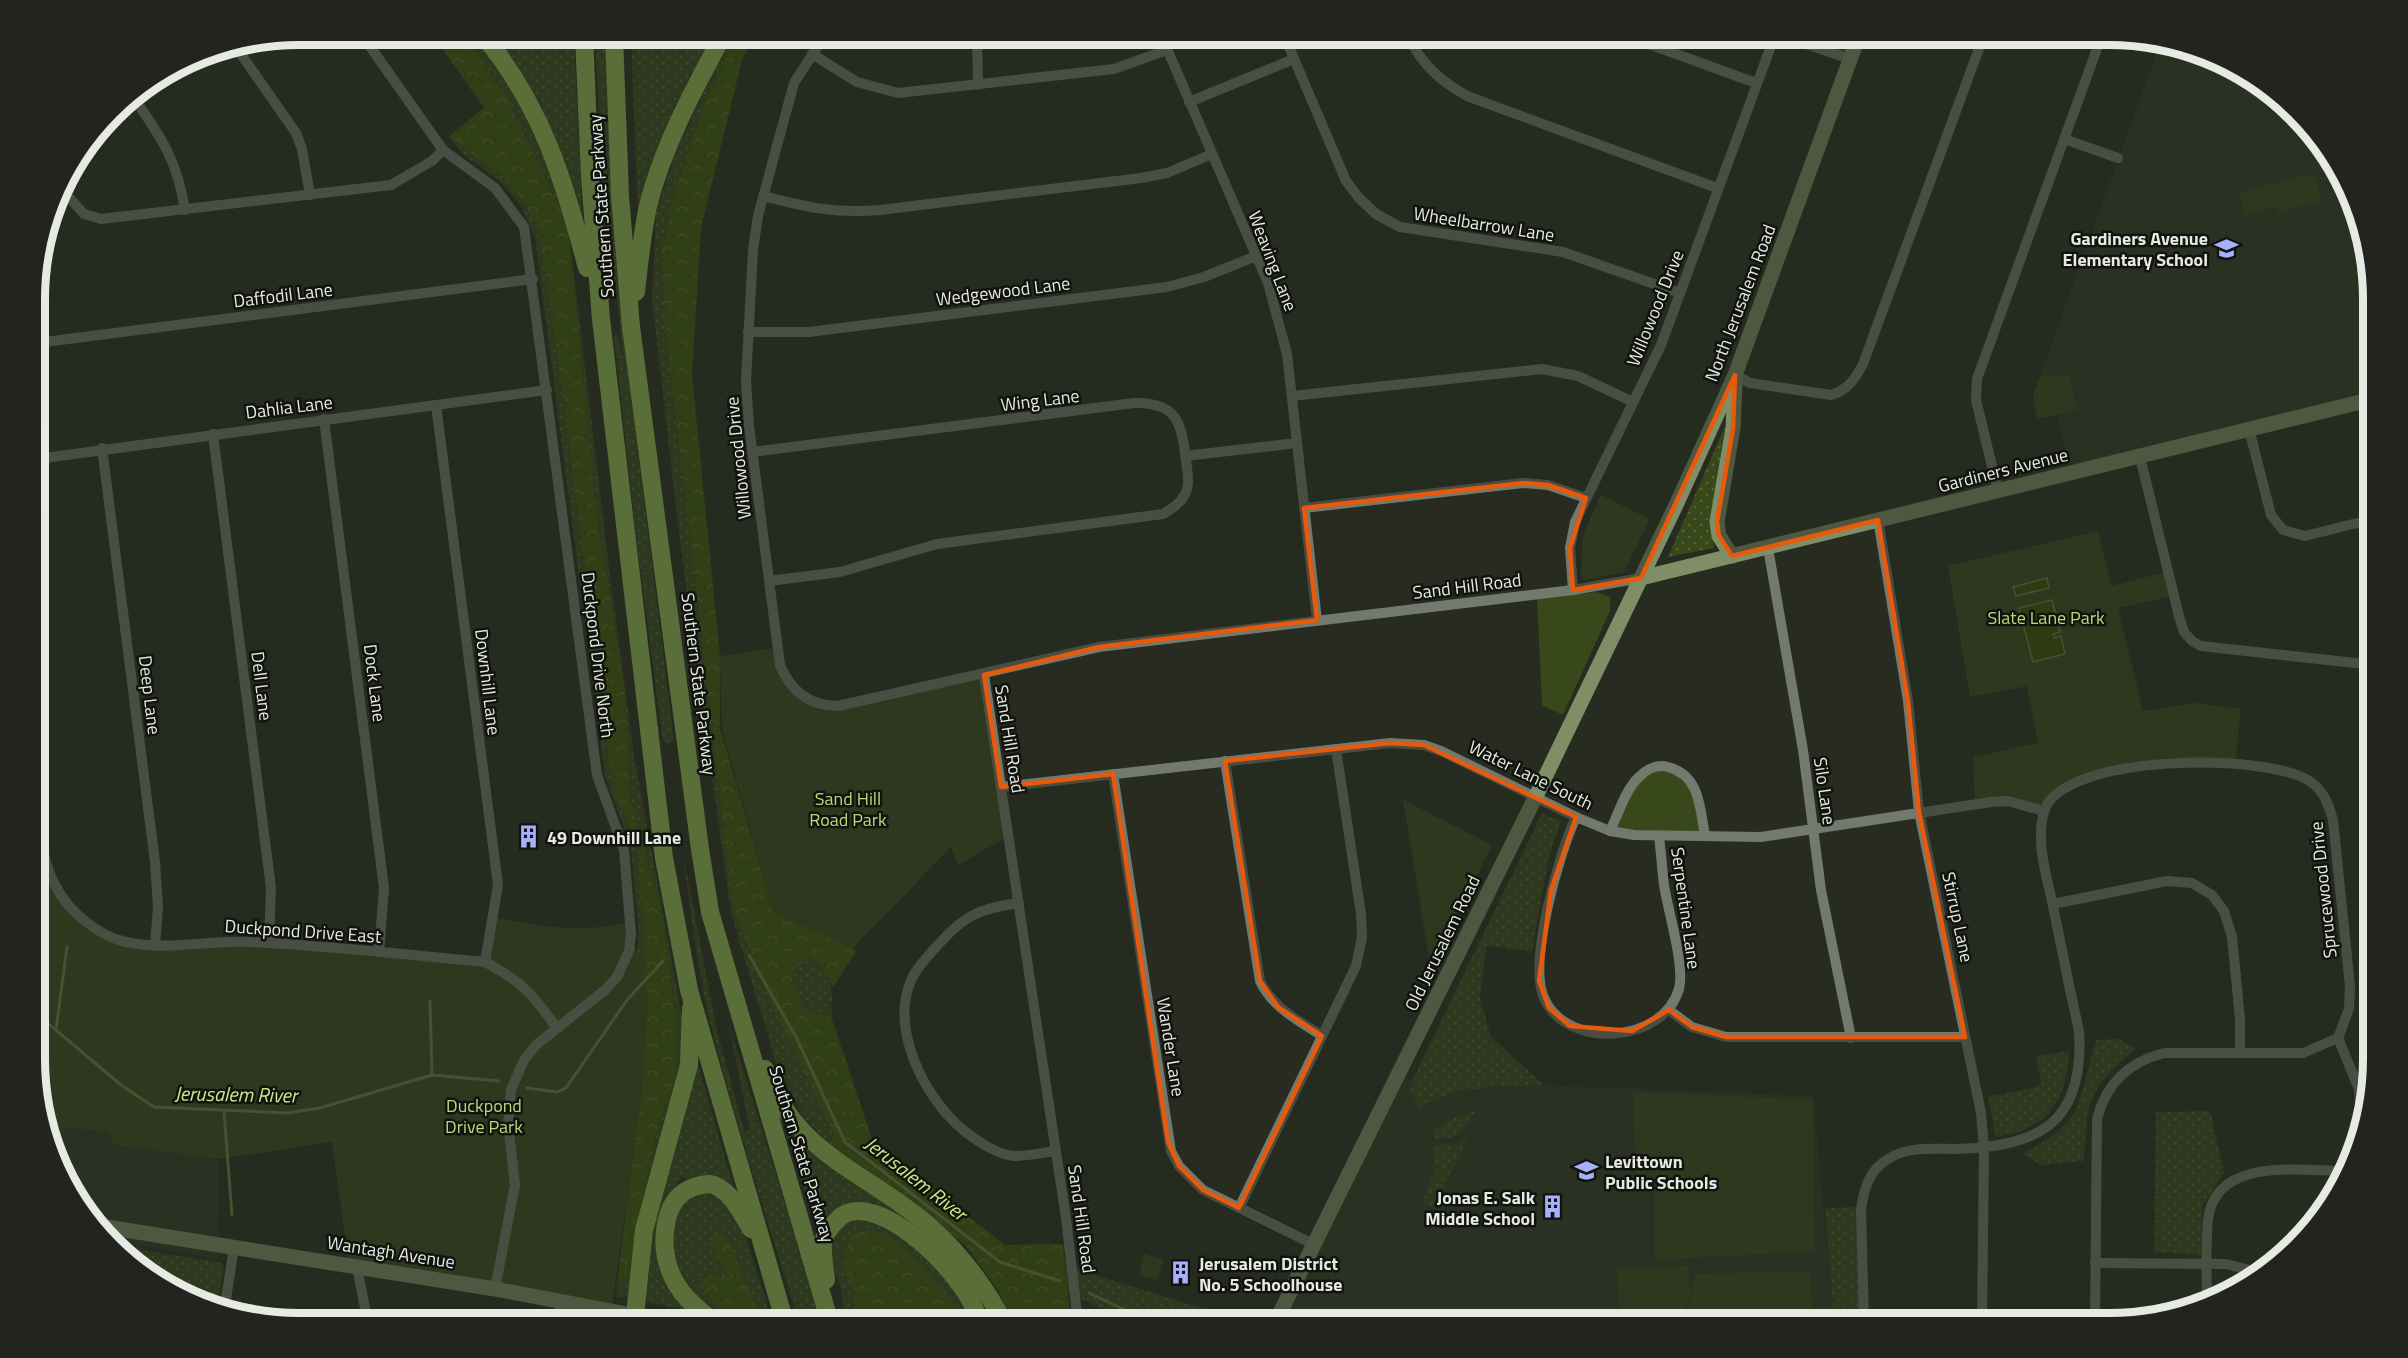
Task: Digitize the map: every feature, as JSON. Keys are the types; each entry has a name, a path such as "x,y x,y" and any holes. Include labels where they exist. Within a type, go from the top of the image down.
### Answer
{"highway":[{"path":"491,45 526,94 551,147 570,203 601,319"},
{"name":"Southern State Parkway","path":"584,45 590,177 601,319 664,858 691,997 782,1313"},
{"name":"Southern State Parkway","path":"614,45 619,175 631,327 710,912 828,1313"},
{"path":"631,327 643,235 659,171 676,129 718,45"},
{"path":"710,912 731,958 771,1087 798,1126 838,1164 928,1225 972,1270 998,1313"},
{"path":"640,1313 644,1230 689,1065 691,997"},
{"path":"703,1313 692,1305 678,1286 669,1268 664,1246 668,1213 679,1196 689,1188 703,1184 714,1185 734,1200 750,1229 779,1304"},
{"path":"830,1313 823,1242 829,1228 839,1217 861,1209 884,1215 926,1247 967,1295 974,1313"}],"main road":[{"name":"North Jerusalem Road","path":"1641,578 1736,375 1855,45"},
{"path":"1732,556 1719,536 1717,522 1733,428 1736,375"},
{"name":"Gardiners Avenue","path":"1641,578 2363,401"},
{"name":"Old Jerusalem Road","path":"1280,1313 1536,796 1641,578"},
{"name":"Wantagh Avenue","path":"108,1227 495,1288 612,1313"}],"street":[{"name":"Duckpond Drive North","path":"370,45 443,150 495,188 516,212 524,226 597,775 624,850 631,935 629,951 617,977 536,1045 524,1060 511,1090 508,1123 514,1185 495,1288"},
{"name":"Willowood Drive","path":"818,45 794,83 764,196 753,250 746,381 752,452 780,665 785,678 797,692 808,700 826,706 838,706 984,675"},
{"path":"976,45 978,85"},
{"name":"Weaving Lane","path":"1165,45 1256,256 1277,311 1287,354 1317,620"},
{"name":"Wheelbarrow Lane","path":"1288,45 1346,181 1359,198 1376,214 1414,231 1563,252 1680,293"},
{"path":"1414,45 1425,66 1442,82 1467,96 1718,188"},
{"path":"1654,45 1756,83"},
{"name":"Willowood Drive","path":"1574,591 1570,548 1575,522 1661,345 1770,45"},
{"path":"1811,45 1850,59"},
{"path":"1736,375 1750,382 1831,395 1842,392 1854,381 1863,364 1980,45"},
{"path":"1998,490 1976,400 1977,379 2098,45"},
{"path":"812,54 857,82 887,92 914,93 1114,69 1167,50"},
{"path":"240,52 296,133 302,149 310,195"},
{"path":"1189,102 1294,59"},
{"path":"137,103 165,142 180,178 185,210"},
{"path":"2064,139 2118,158"},
{"path":"67,195 84,214 101,219 185,210 391,185 432,161 443,150"},
{"path":"764,196 828,211 846,213 880,210 1141,178 1167,173 1212,154"},
{"name":"Wedgewood Lane","path":"748,332 809,332 1167,287 1204,277 1256,256"},
{"name":"Daffodil Lane","path":"45,342 532,279"},
{"path":"1292,396 1542,369 1578,376 1633,402"},
{"name":"Dahlia Lane","path":"45,458 102,448 547,390"},
{"name":"Wing Lane","path":"752,452 1152,403 1164,407 1175,417 1183,432 1188,477 1186,494 1179,504 1163,514 937,544 840,572 769,581"},
{"name":"Downhill Lane","path":"436,405 498,885 485,962"},
{"name":"Dock Lane","path":"324,419 384,888 379,952"},
{"path":"2249,429 2271,515 2283,530 2305,536 2357,523 2363,524"},
{"name":"Dell Lane","path":"213,434 272,888 269,943"},
{"path":"1185,456 1297,443"},
{"name":"Deep Lane","path":"102,448 155,862 158,907 155,945"},
{"path":"2140,457 2179,616 2184,632 2192,641 2218,650 2363,664"},
{"path":"1305,508 1523,483 1548,485 1586,498"},
{"name":"Stirrup Lane","path":"1878,520 1908,701 1919,812 1981,1113 1984,1148 1982,1313"},
{"name":"Silo Lane","path":"1768,548 1814,829 1821,890 1851,1038"},
{"name":"Sand Hill Road","path":"1077,1313 1066,1218 984,675 1099,648 1317,620 1574,591 1641,578"},
{"name":"Water Lane South","path":"1001,787 1390,743 1424,745 1462,759 1576,817 1610,831 1659,836 1761,837 1991,802 2008,801 2044,811"},
{"path":"1239,1208 1356,966 1362,937 1361,914 1336,749"},
{"path":"1225,761 1260,981 1265,993 1278,1008 1322,1036"},
{"name":"Sprucewood Drive","path":"2044,811 2066,787 2081,780 2175,762 2213,762 2283,769 2313,783 2325,797 2333,820 2350,986 2349,1009 2338,1038"},
{"path":"1610,831 1638,778 1657,766 1665,766 1682,771 1692,783 1699,799 1705,836"},
{"name":"Wander Lane","path":"1113,774 1168,1142 1179,1166 1203,1190 1315,1245"},
{"path":"1864,1313 1861,1209 1863,1191 1869,1178 1889,1158 1905,1151 1984,1148 2019,1142 2040,1134 2061,1114 2070,1099 2080,1056 2079,1031 2042,849 2044,811"},
{"path":"1576,817 1563,845 1551,890 1539,966 1543,997 1558,1018 1570,1026 1585,1030 1632,1031 1644,1028 1669,1010 1692,1027 1726,1037 1965,1037"},
{"name":"Serpentine Lane","path":"1659,836 1664,886 1680,972 1679,988 1669,1010"},
{"name":"Duckpond Drive East","path":"45,866 73,910 86,922 125,942 155,945 222,941 269,943 485,962 530,991 556,1027"},
{"path":"45,876 49,874"},
{"path":"2053,904 2167,881 2192,884 2212,895 2224,911 2232,937 2240,1018 2240,1053"},
{"path":"1019,903 997,906 972,914 949,933 913,977 905,1004 905,1017 922,1078 931,1097 946,1116 973,1138 1002,1153 1014,1156 1055,1150"},
{"path":"2095,1313 2097,1119 2111,1086 2126,1069 2146,1057 2164,1053 2303,1053 2338,1038 2357,1081 2359,1101"},
{"path":"2207,1294 2208,1219 2213,1203 2226,1186 2246,1174 2260,1171 2337,1171"},
{"path":"226,1302 234,1247"},
{"path":"2095,1263 2207,1264 2238,1266 2250,1270"},
{"path":"357,1267 366,1313"},
{"path":"558,1313 560,1302"}],"highlighted area":[{"path":"1735,375 1733,428 1717,522 1719,536 1732,556 1878,520 1908,701 1919,812 1965,1037 1726,1037 1692,1027 1669,1010 1632,1031 1570,1026 1549,1008 1539,981 1551,890 1576,817 1424,745 1390,743 1225,761 1260,981 1278,1007 1322,1036 1239,1208 1203,1190 1179,1166 1168,1142 1113,774 1001,787 984,675 1099,647 1317,620 1304,508 1523,483 1548,485 1586,498 1570,548 1573,590 1641,578"}],"shaded area":[{"name":"Gardiners Avenue Elementary School","path":"2158,50 2191,58 2222,71 2264,97 2289,119 2311,144 2337,186 2350,217 2361,265 2363,399 2070,472 2057,415 2037,419 2033,396"},
{"path":"2047,578 2049,588 2016,596 2013,587"},
{"path":"2052,600 2060,632 2053,634 2055,638 2061,636 2065,654 2033,662 2019,608"},
{"name":"Levittown Public Schools","path":"1399,1079 1813,1096 1833,1313 1281,1313"},
{"path":"55,1128 107,1131 113,1145 219,1159 218,1259 141,1245 142,1260 119,1239 97,1214 71,1172"}],"green space":[{"path":"440,45 470,45 506,96 568,226 596,511 625,689 630,798 661,910 677,1026 675,1078 656,1133 628,1276 617,1284 640,1099 559,1089 646,971 636,841 613,791 563,397 538,226 510,184 449,136 484,108"},
{"path":"468,45 481,45 521,98 548,151 568,226"},
{"path":"499,45 574,45 582,214 541,105"},
{"path":"596,45 607,45 628,371 674,741 668,744 663,741 637,544 614,337 617,333 623,357 615,277 614,292 609,293"},
{"path":"631,45 712,45 642,214 638,211"},
{"path":"726,45 732,45 706,99 673,198 662,250 665,325 733,908 772,1006 833,1133 833,1149 803,1116 777,1067 731,913 680,541 652,300 656,212 676,151"},
{"path":"732,45 749,45 742,60 701,228 692,374 720,656 720,728 773,911 857,951 833,987 820,964 808,956 791,974 805,1012 831,1016 873,1142 1005,1245 1063,1244 1070,1313 1009,1313 997,1289 966,1246 833,1149 833,1133 772,1006 733,908 665,325 662,250 673,198 706,99"},
{"path":"1809,45 1854,45 1849,58"},
{"path":"449,136 510,184 538,226 563,397 613,791 636,841 646,971 560,1089 637,953 639,934 631,848 605,775 535,237 522,207 502,183 463,154"},
{"path":"2315,173 2322,201 2278,212 2276,207 2245,215 2239,192"},
{"path":"568,226 634,756 681,1011 684,1041 680,1087 629,1296 616,1298 617,1284 628,1276 656,1133 675,1078 677,1026 661,910 630,798 625,689 596,511"},
{"path":"2040,376 2069,376 2077,410 2038,419 2033,396"},
{"path":"1725,426 1711,520 1714,548 1668,557"},
{"path":"1601,495 1650,519 1624,572 1584,580 1581,575 1583,535"},
{"name":"Slate Lane Park","path":"2098,531 2112,586 2166,572 2172,596 2118,608 2143,711 2194,703 2241,709 2235,763 2213,761 2080,779 2044,809 2008,800 1975,804 1973,757 2038,743 2027,686 1970,697 1948,566"},
{"path":"1596,592 1610,597 1610,611 1563,715 1542,705 1537,599"},
{"name":"Sand Hill Road Park","path":"776,648 784,678 826,707 983,677 1008,836 958,865 951,847 852,949 773,911 722,729 720,656"},
{"path":"1665,768 1692,784 1704,835 1612,831 1638,779"},
{"path":"1403,800 1492,845 1431,969"},
{"path":"1542,813 1561,821 1550,852 1532,951 1486,946 1480,999 1491,1037 1543,1084 1458,1090 1420,1108 1408,1089"},
{"path":"683,854 717,1031 744,1131 750,1130 729,1026 820,1313 796,1313 723,1070 708,1012 695,944"},
{"name":"Duckpond Drive Park","path":"49,877 72,912 125,944 223,943 484,961 492,917 560,928 593,928 629,922 648,998 642,1093 612,1305 348,1258 332,1142 219,1159 113,1145 107,1131 55,1128 47,1093 45,1059 45,878"},
{"path":"808,956 822,968 830,982 831,1016 805,1012 791,973"},
{"path":"2119,1039 2135,1049 2107,1075 2093,1097 2087,1123 2084,1161 2041,1165 2023,1154 2055,1133 2069,1120 2081,1096 2097,1040"},
{"path":"2069,1051 2064,1085 2059,1099 2051,1110 2042,1120 2029,1127 1996,1137 1988,1097 2036,1087 2041,1082 2036,1056"},
{"path":"696,1058 734,1189 681,1177 664,1205 659,1221 691,1311 644,1301 653,1224"},
{"path":"1633,1092 1813,1100 1814,1251 1655,1260 1654,1191 1636,1175"},
{"path":"1476,1111 1457,1136 1436,1139 1432,1135 1435,1128 1458,1116"},
{"path":"2210,1111 2224,1173 2202,1207 2201,1255 2154,1252 2156,1112"},
{"path":"782,1117 950,1252 991,1313 983,1313 981,1305 873,1205 823,1230 811,1211"},
{"path":"1462,1140 1467,1140 1434,1209 1422,1202 1432,1176 1434,1149 1437,1145 1458,1144"},
{"path":"709,1190 738,1213 770,1313 721,1312 705,1302 700,1302 678,1272 671,1241 676,1214 689,1196"},
{"path":"1860,1207 1863,1313 1833,1313 1825,1208"},
{"path":"853,1214 886,1221 957,1288 970,1313 844,1313 842,1294 830,1249 835,1232"},
{"path":"873,1229 894,1241 922,1267 959,1313 855,1313 855,1296 843,1263 850,1234"},
{"path":"715,1231 728,1242 748,1290 761,1313 728,1312 715,1304 708,1295 699,1282 707,1277 729,1276 710,1244"},
{"path":"140,1250 218,1262 224,1265 218,1300 186,1287 141,1258"},
{"path":"1144,1254 1163,1259 1158,1280 1139,1275"},
{"path":"1065,1266 1205,1309 1205,1313 1111,1313 1068,1293"},
{"path":"1688,1266 1690,1296 1684,1313 1619,1313 1617,1268"},
{"path":"1810,1271 1812,1313 1686,1313 1696,1274"}],"waterway":[{"path":"56,1030 67,947"},
{"name":"Jerusalem River","path":"749,955 796,1037 845,1142 1000,1262 1060,1281"},
{"name":"Jerusalem River","path":"527,1088 557,1092 566,1088 627,1000 663,961"},
{"path":"430,1001 432,1075"},
{"name":"Jerusalem River","path":"45,1021 121,1085 154,1107 287,1113 320,1108 432,1075 499,1081"},
{"path":"224,1111 232,1215"},
{"name":"Jerusalem River","path":"1089,1293 1132,1313"}],"place":[{"name":"Gardiners Avenue Elementary School","path":"2226,248"},
{"name":"49 Downhill Lane","path":"529,837"},
{"name":"Levittown Public Schools","path":"1587,1171"},
{"name":"Jonas E. Salk Middle School","path":"1553,1207"},
{"name":"Jerusalem District No. 5 Schoolhouse","path":"1181,1273"}]}
